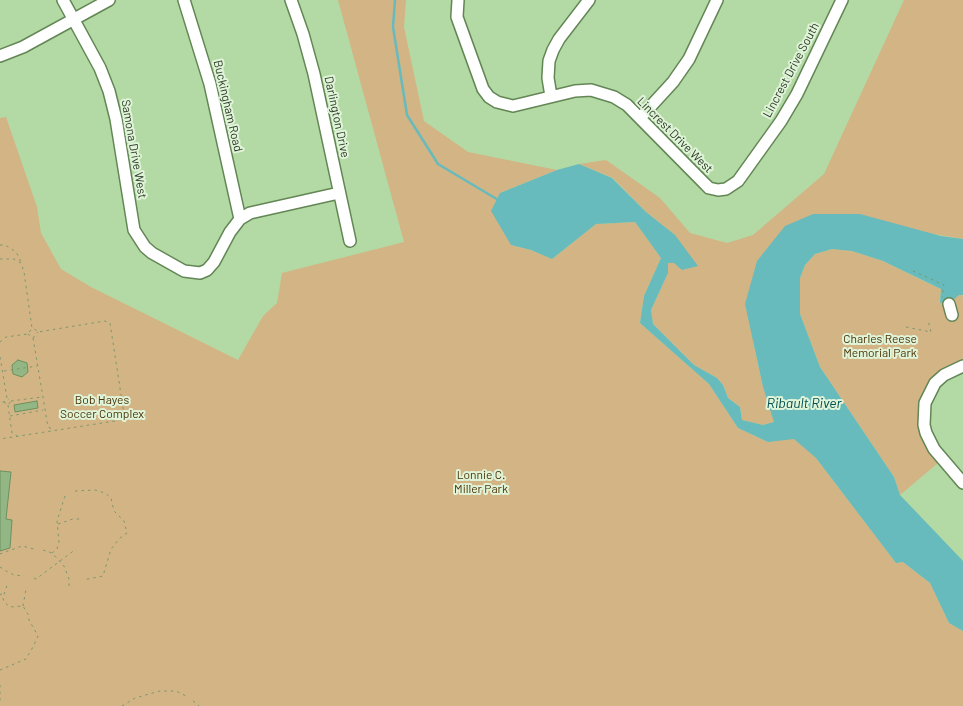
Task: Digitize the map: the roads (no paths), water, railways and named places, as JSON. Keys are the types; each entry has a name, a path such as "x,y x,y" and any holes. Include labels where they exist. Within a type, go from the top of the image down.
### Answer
{"street":[{"name":"Samona Drive West","path":"63,0 100,68 109,91 116,119 134,230 139,240 152,254 184,271 200,273 207,270 214,262 230,232 240,219"},
{"path":"0,56 23,47 109,0"},
{"name":"Buckingham Road","path":"184,0 210,84 240,219"},
{"name":"Darlington Drive","path":"291,0 314,74 350,241"},
{"name":"Lincrest Drive West","path":"458,0 458,17 483,89 489,97 497,102 512,106 576,91 591,90 614,97 626,104 709,188 718,190"},
{"path":"551,96 548,78 549,61 553,50 559,39 589,0"},
{"path":"640,118 673,82 689,59 717,0"},
{"name":"Lincrest Drive South","path":"718,190 726,189 738,181 765,146 797,94 842,0"},
{"path":"240,219 250,213 339,193"},
{"path":"945,302 952,315"},
{"path":"963,366 944,375 936,383 929,392 924,414 926,433 934,449 963,483"}],"water":[{"name":"Ribault River","path":"579,164 612,178 646,212 675,235 698,266 682,270 674,263 668,263 668,273 651,310 653,324 694,365 717,378 723,385 728,398 740,407 742,420 763,425 774,422 763,387 745,304 757,261 785,226 813,214 860,214 941,236 963,239 963,295 959,295 953,300 940,303 941,289 883,261 852,251 832,249 815,254 805,265 800,278 800,314 820,367 894,477 900,495 963,561 963,631 949,623 930,583 903,562 896,563 816,458 794,439 768,442 738,428 709,384 640,323 644,296 661,258 635,222 596,224 552,259 531,250 511,245 491,211 500,193 557,170"}],"waterway":[{"path":"395,0 393,27 407,115 438,164 500,201"}],"park label":[{"name":"Charles Reese Memorial Park","path":"880,346"},
{"name":"Bob Hayes Soccer Complex","path":"102,407"},
{"name":"Lonnie C. Miller Park","path":"481,482"}]}
